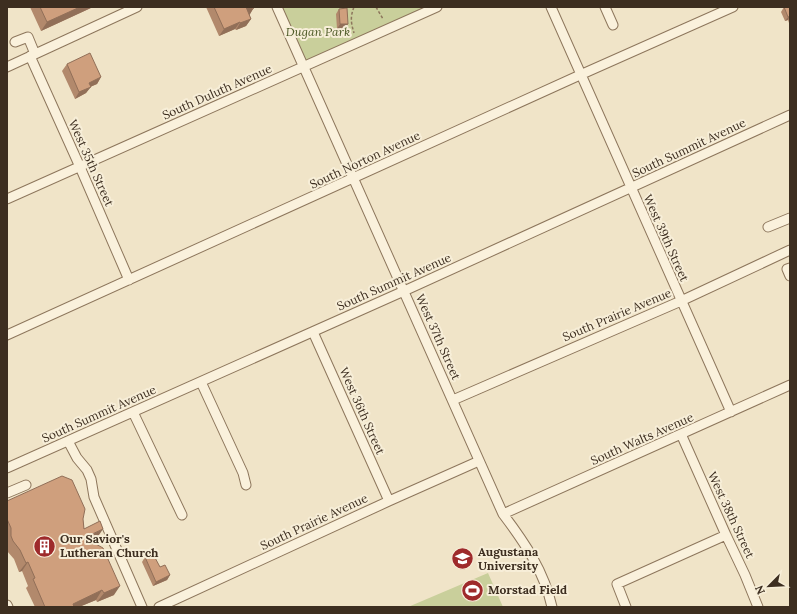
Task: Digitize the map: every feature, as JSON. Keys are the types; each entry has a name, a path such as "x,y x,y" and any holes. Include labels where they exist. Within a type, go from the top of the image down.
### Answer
{"street":[{"path":"7,67 136,7"},
{"name":"West 37th Street","path":"277,7 503,514 535,560 549,593 552,607"},
{"name":"South Duluth Avenue","path":"7,199 437,7"},
{"name":"West 39th Street","path":"551,7 731,412"},
{"path":"605,7 613,25"},
{"name":"South Norton Avenue","path":"7,335 733,7"},
{"name":"West 35th Street","path":"15,42 28,37 33,55 129,280"},
{"name":"South Summit Avenue","path":"7,468 404,291 790,115"},
{"path":"768,228 790,218"},
{"name":"South Prairie Avenue","path":"453,400 681,301 790,250"},
{"path":"790,268 787,270 790,276"},
{"name":"West 36th Street","path":"313,332 389,501"},
{"path":"201,382 243,474 246,485"},
{"name":"South Walts Avenue","path":"503,514 681,434 789,388"},
{"path":"133,412 182,515"},
{"name":"West 38th Street","path":"681,434 758,607"},
{"path":"68,441 77,458 87,470 91,479 94,497 142,607"},
{"name":"South Prairie Avenue","path":"159,607 479,461"},
{"path":"8,491 26,485"},
{"path":"626,607 617,584 726,536"}],"path":[{"path":"354,7 350,20 354,33"},
{"path":"376,7 383,19"}],"green space":[{"name":"Dugan Park","path":"277,7 437,7 304,67"},
{"name":"Morstad Field","path":"488,573 503,607 408,607"}],"building":[{"path":"40,7 80,7 47,22"},
{"path":"214,7 246,7 251,19 224,29"},
{"path":"784,7 790,7 790,16 788,17"},
{"path":"347,8 348,24 340,24 339,9"},
{"path":"90,53 101,77 89,83 91,87 79,92 67,64"},
{"name":"Our Savior's Lutheran Church","path":"62,476 72,480 85,509 83,519 84,529 100,521 103,529 88,536 94,543 103,548 120,586 104,593 102,590 73,604 74,607 45,607 33,579 35,578 28,562 26,563 11,536 11,528 7,519 7,501"},
{"path":"153,554 160,567 165,565 170,575 156,582 145,557"}],"place":[{"name":"Our Savior's Lutheran Church","path":"45,546"},
{"name":"Augustana University","path":"462,559"},
{"name":"Morstad Field","path":"472,590"}]}
